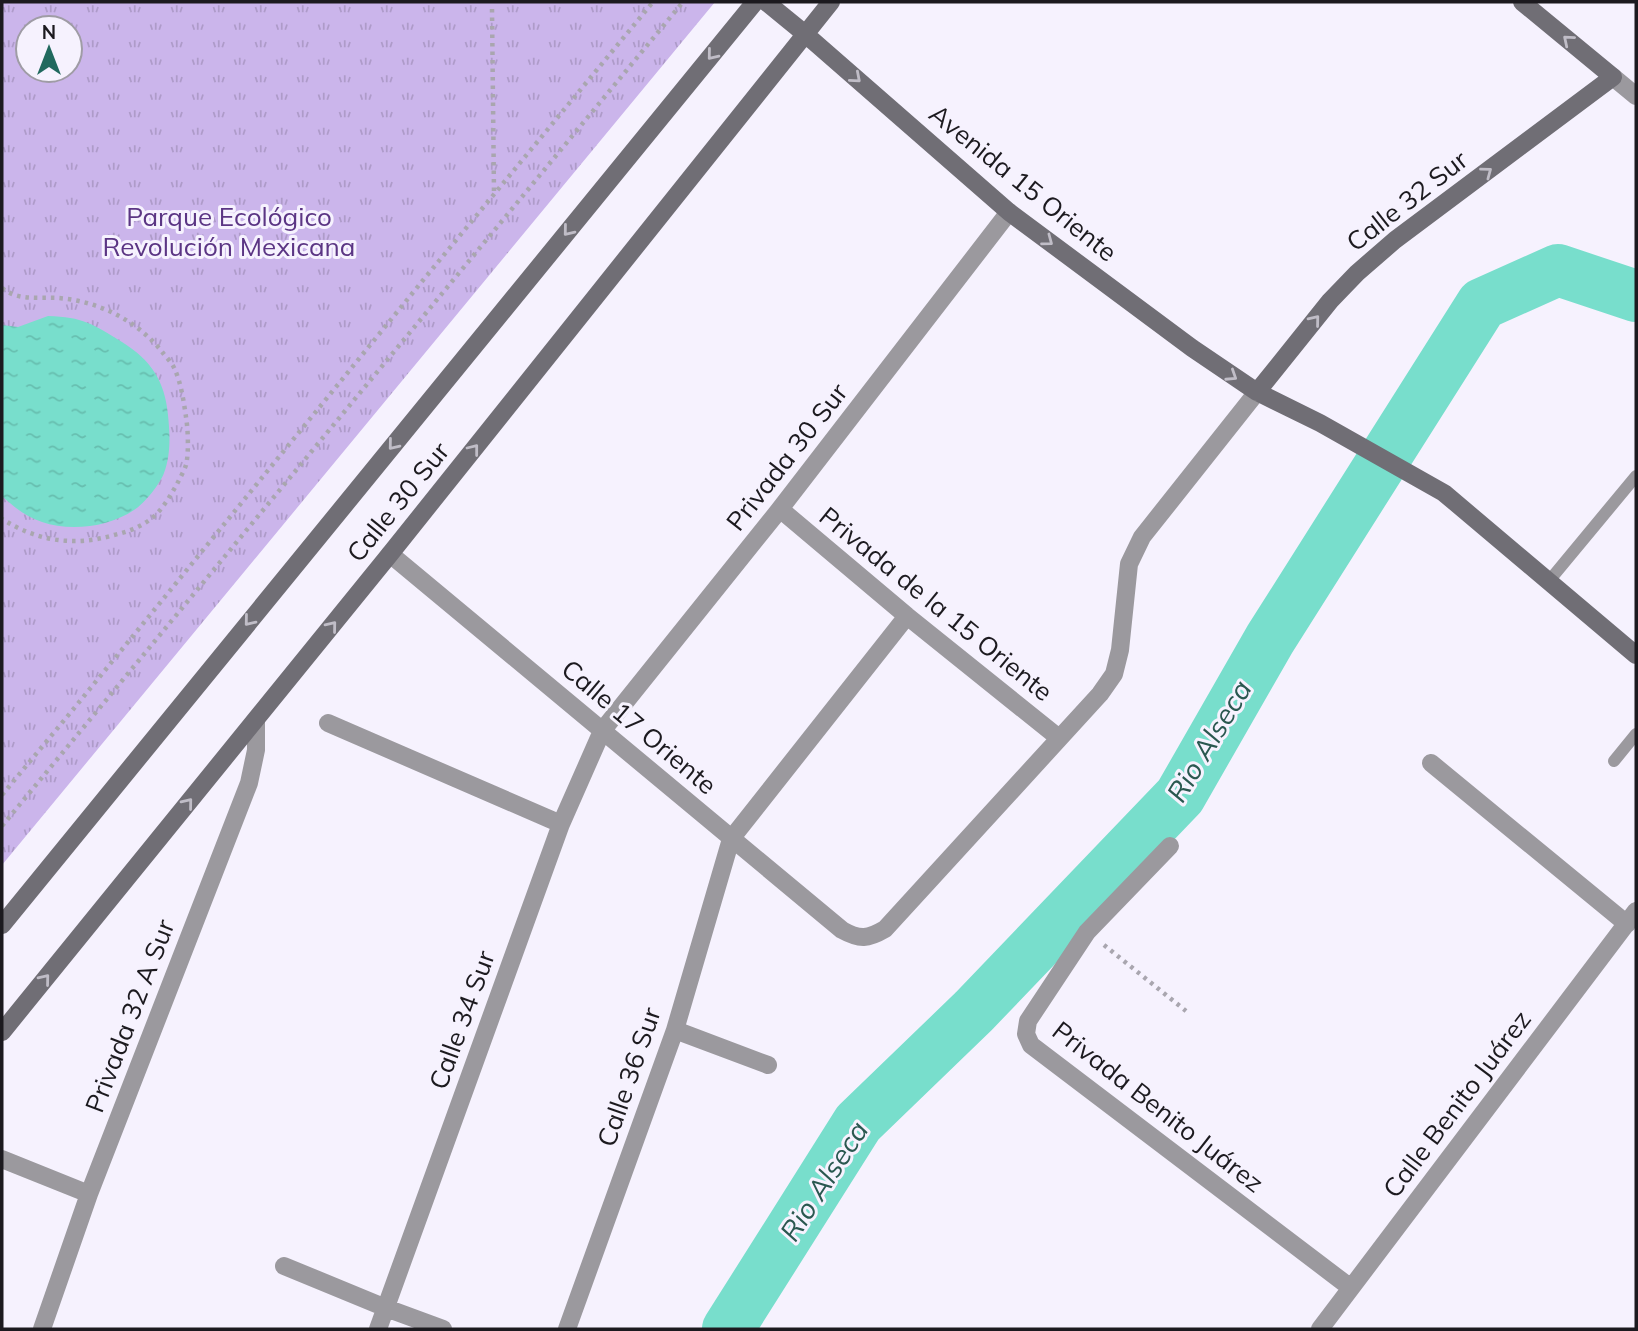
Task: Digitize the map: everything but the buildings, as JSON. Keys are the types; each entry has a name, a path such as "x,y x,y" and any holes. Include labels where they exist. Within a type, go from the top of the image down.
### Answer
{"main road":[{"name":"Calle 30 Sur","path":"2,925 755,2"},
{"name":"Avenida 15 Oriente","path":"766,2 1009,212 1192,348 1257,392 1320,423 1444,493 1636,655"},
{"name":"Calle 30 Sur","path":"2,1032 390,554 831,2"},
{"path":"1522,2 1614,77"},
{"name":"Calle 32 Sur","path":"1257,392 1331,300 1357,273 1395,240 1614,77"}],"street":[{"path":"1614,77 1636,96"},
{"name":"Privada 30 Sur","path":"602,731 780,509 1009,212"},
{"path":"1059,738 1100,694 1114,674 1120,650 1129,564 1142,537 1257,392"},
{"name":"Privada de la 15 Oriente","path":"780,509 907,616 1059,738"},
{"name":"Calle 17 Oriente","path":"390,554 731,839 842,930 856,937 873,937 885,929 1059,738"},
{"path":"731,839 907,616"},
{"name":"Privada 32 A Sur","path":"42,1329 89,1194 249,783 256,750 256,720"},
{"path":"328,723 561,824"},
{"name":"Calle 34 Sur","path":"378,1329 561,824 602,731"},
{"path":"1431,763 1631,918"},
{"name":"Calle 36 Sur","path":"567,1329 675,1030 731,839"},
{"name":"Privada Benito Juárez","path":"1170,846 1087,932 1028,1021 1026,1034 1031,1045 1351,1288"},
{"name":"Calle Benito Juárez","path":"1320,1329 1631,918"},
{"path":"675,1030 768,1065"},
{"path":"2,1159 89,1194"},
{"path":"284,1266 443,1329"}],"lane":[{"path":"1549,581 1636,477"},
{"path":"1614,761 1636,734"}],"path":[{"path":"2,795 653,2"},
{"path":"2,826 683,2"},
{"path":"492,9 494,194"},
{"path":"2,288 20,297 85,302 113,312 134,326 161,350 176,371 187,427 186,464 166,503 152,518 129,531 94,541 71,542 43,537 14,527 2,519"},
{"path":"1087,932 1186,1011"}],"green space":[{"name":"Parque Ecológico Revolución Mexicana","path":"2,2 715,2 2,865"}],"water":[{"path":"48,316 87,323 122,342 149,364 164,392 169,444 162,478 138,507 124,516 101,524 65,527 42,522 20,511 2,496 2,325 18,327"}],"waterway":[{"name":"Rio Alseca","path":"728,1329 858,1123 974,1011 1180,796 1270,639 1482,304 1558,270 1636,296"}]}
